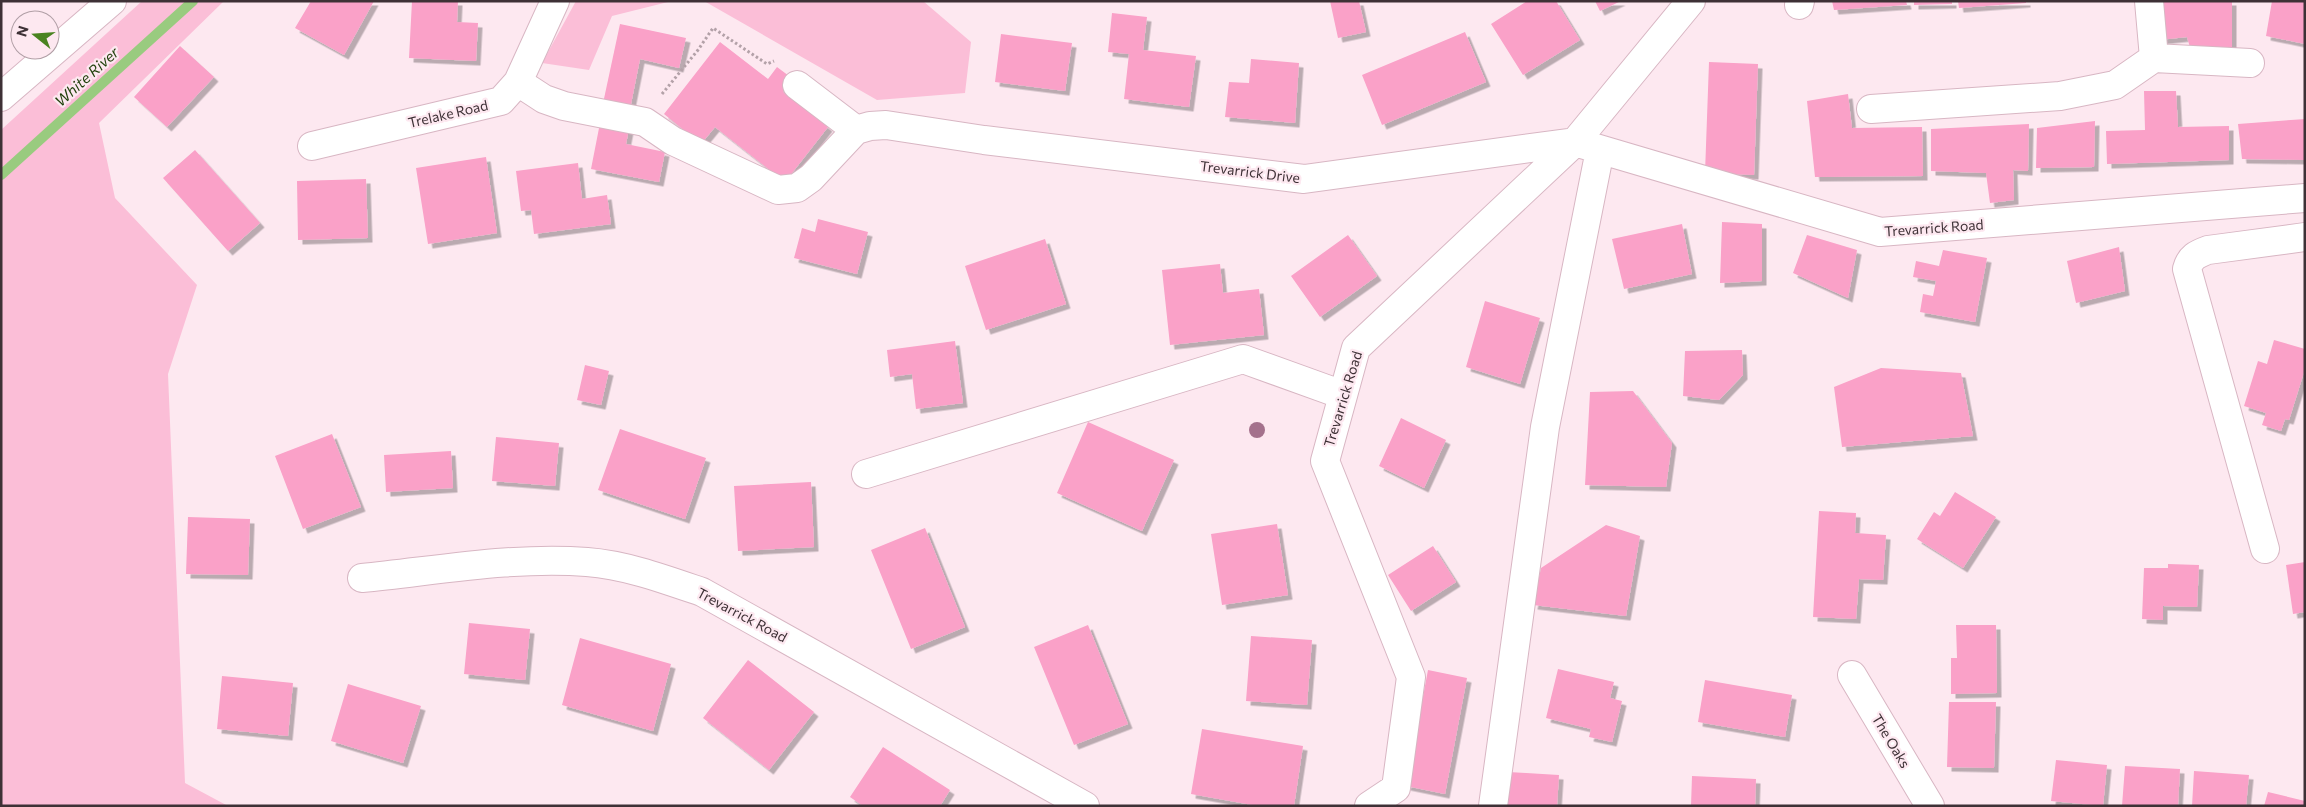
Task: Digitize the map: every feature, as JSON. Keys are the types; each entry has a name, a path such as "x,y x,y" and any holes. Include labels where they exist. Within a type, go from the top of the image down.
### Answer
{"street":[{"path":"1,97 112,1"},
{"name":"Trelake Road","path":"312,146 501,101 518,82 555,1"},
{"name":"Trevarrick Road","path":"1369,806 1396,788 1411,677 1325,461 1356,348 1588,146 1691,1"},
{"path":"2148,1 2154,58"},
{"path":"1871,109 2060,96 2115,85 2154,58 2250,64"},
{"path":"518,82 544,99 564,106 645,122 673,141 778,190 797,188 811,178 856,130 797,85"},
{"name":"Trevarrick Drive","path":"856,130 870,126 886,125 984,140 1304,179 1588,146"},
{"path":"1493,806 1545,426 1588,146"},
{"name":"Trevarrick Road","path":"1588,146 1880,232 2305,198"},
{"path":"2265,549 2187,269 2189,261 2193,256 2208,250 2305,237"},
{"path":"866,474 1243,359 1343,395"},
{"name":"Trevarrick Road","path":"362,578 529,561 588,562 649,574 702,592 1085,806"},
{"name":"The Oaks","path":"1852,676 1930,806"}],"path":[{"path":"645,122 670,82 698,50 713,28 767,64 777,60 796,74 797,85"}],"shaded area":[{"path":"142,1 224,1 99,123 115,198 197,285 168,374 185,783 228,806 1,806 1,130"},
{"path":"576,1 672,1 612,16 589,70 542,63"},
{"path":"704,1 923,1 971,42 965,93 877,100"}],"building":[{"path":"311,1 374,1 344,55 295,28"},
{"path":"412,1 458,1 457,22 478,23 476,61 409,58"},
{"path":"1330,1 1359,1 1366,32 1338,38"},
{"path":"1527,1 1556,1 1580,40 1523,75 1491,24"},
{"path":"1595,1 1621,1 1600,11"},
{"path":"1832,1 1906,1 1907,5 1834,10"},
{"path":"1914,1 1952,1 1952,4 1914,5"},
{"path":"1958,1 2026,1 2026,3 1959,8"},
{"path":"2159,1 2232,1 2232,51 2191,51 2187,37 2159,40"},
{"path":"2272,1 2305,1 2305,44 2266,36"},
{"path":"1112,13 1147,17 1143,50 1196,56 1189,107 1124,99 1129,54 1108,52"},
{"path":"620,24 686,38 679,68 640,59 629,114 602,108"},
{"path":"1465,32 1486,82 1382,125 1362,75"},
{"path":"1001,34 1072,43 1065,91 995,82"},
{"path":"720,42 768,79 777,67 793,79 783,92 828,127 785,182 715,127 701,144 664,114"},
{"path":"180,46 214,77 167,127 134,97"},
{"path":"1251,59 1299,63 1295,123 1225,117 1229,82 1249,83"},
{"path":"1709,62 1758,64 1754,175 1705,173"},
{"path":"2144,91 2176,91 2178,127 2229,126 2229,160 2107,164 2106,131 2145,130"},
{"path":"1848,94 1852,128 1922,127 1923,176 1815,177 1807,101"},
{"path":"2305,119 2305,160 2242,159 2238,124"},
{"path":"2095,121 2094,167 2036,168 2037,128"},
{"path":"600,123 629,129 626,144 665,152 659,182 591,169"},
{"path":"2029,124 2028,171 2013,170 2014,200 1990,203 1986,173 1931,171 1931,129"},
{"path":"195,150 260,223 228,251 163,178"},
{"path":"486,157 497,233 428,244 416,168"},
{"path":"578,163 582,199 607,195 611,224 534,234 531,210 521,211 516,171"},
{"path":"366,179 368,238 298,240 297,181"},
{"path":"818,219 868,232 857,274 794,258 802,228 815,232"},
{"path":"1722,222 1762,224 1762,281 1720,283"},
{"path":"1682,224 1692,274 1624,289 1612,239"},
{"path":"1348,235 1377,276 1320,317 1291,276"},
{"path":"1807,235 1857,250 1848,298 1793,273"},
{"path":"1045,239 1066,304 986,330 965,266"},
{"path":"2119,247 2125,291 2076,303 2067,261"},
{"path":"1943,250 1987,258 1975,322 1920,312 1923,294 1933,296 1936,281 1913,277 1916,261 1939,266"},
{"path":"1220,264 1223,293 1259,289 1264,335 1170,345 1162,270"},
{"path":"1485,301 1540,318 1520,384 1466,367"},
{"path":"2274,340 2305,349 2305,369 2289,420 2285,419 2281,431 2262,425 2266,413 2244,406 2258,361 2267,364"},
{"path":"955,341 963,403 916,409 912,374 890,377 887,350"},
{"path":"1742,350 1743,375 1719,400 1683,396 1685,351"},
{"path":"585,365 609,371 601,405 577,400"},
{"path":"1881,368 1961,373 1973,436 1842,447 1834,387"},
{"path":"1633,391 1672,443 1666,487 1585,485 1590,392"},
{"path":"1401,418 1446,440 1424,488 1379,466"},
{"path":"1088,422 1174,460 1142,531 1057,493"},
{"path":"620,429 706,458 685,519 598,490"},
{"path":"332,434 361,507 303,529 275,456"},
{"path":"496,437 559,443 555,486 492,481"},
{"path":"451,451 453,488 386,492 384,455"},
{"path":"811,482 814,547 738,551 734,486"},
{"path":"1955,492 1996,517 1963,568 1917,539 1934,512 1940,516"},
{"path":"1819,511 1856,513 1855,533 1886,535 1883,580 1859,579 1856,619 1813,617"},
{"path":"188,517 250,519 248,575 186,574"},
{"path":"1277,524 1288,595 1222,605 1211,534"},
{"path":"1606,525 1640,536 1626,616 1533,605 1541,568"},
{"path":"925,528 965,627 911,649 871,550"},
{"path":"1433,546 1456,582 1411,611 1388,575"},
{"path":"2305,562 2305,612 2293,614 2286,565"},
{"path":"2168,564 2199,565 2197,607 2163,606 2163,620 2142,619 2144,568 2168,568"},
{"path":"469,623 530,629 525,680 464,674"},
{"path":"1088,625 1128,724 1074,745 1034,647"},
{"path":"1956,625 1996,625 1997,693 1951,694 1951,658 1957,658"},
{"path":"1251,636 1312,640 1307,705 1246,701"},
{"path":"580,638 671,664 653,731 562,705"},
{"path":"748,660 814,712 769,770 703,718"},
{"path":"1558,669 1614,682 1610,698 1622,701 1612,742 1589,737 1591,729 1546,718"},
{"path":"1428,670 1467,678 1445,794 1406,786"},
{"path":"222,676 293,683 288,736 217,729"},
{"path":"1705,680 1792,695 1785,737 1698,722"},
{"path":"348,684 421,706 403,763 331,741"},
{"path":"1949,702 1996,702 1994,768 1947,767"},
{"path":"1202,729 1303,746 1294,806 1258,806 1191,794"},
{"path":"883,747 950,790 940,806 863,806 850,797"},
{"path":"2056,760 2107,765 2103,806 2051,801"},
{"path":"2125,766 2180,769 2178,806 2122,806"},
{"path":"2194,771 2249,775 2246,806 2192,806"},
{"path":"1508,772 1559,775 1557,806 1506,806"},
{"path":"1692,776 1756,779 1755,806 1691,806"},
{"path":"2268,792 2305,801 2305,806 2264,806"}],"waterway":[{"name":"White River","path":"1,175 193,1"}]}
